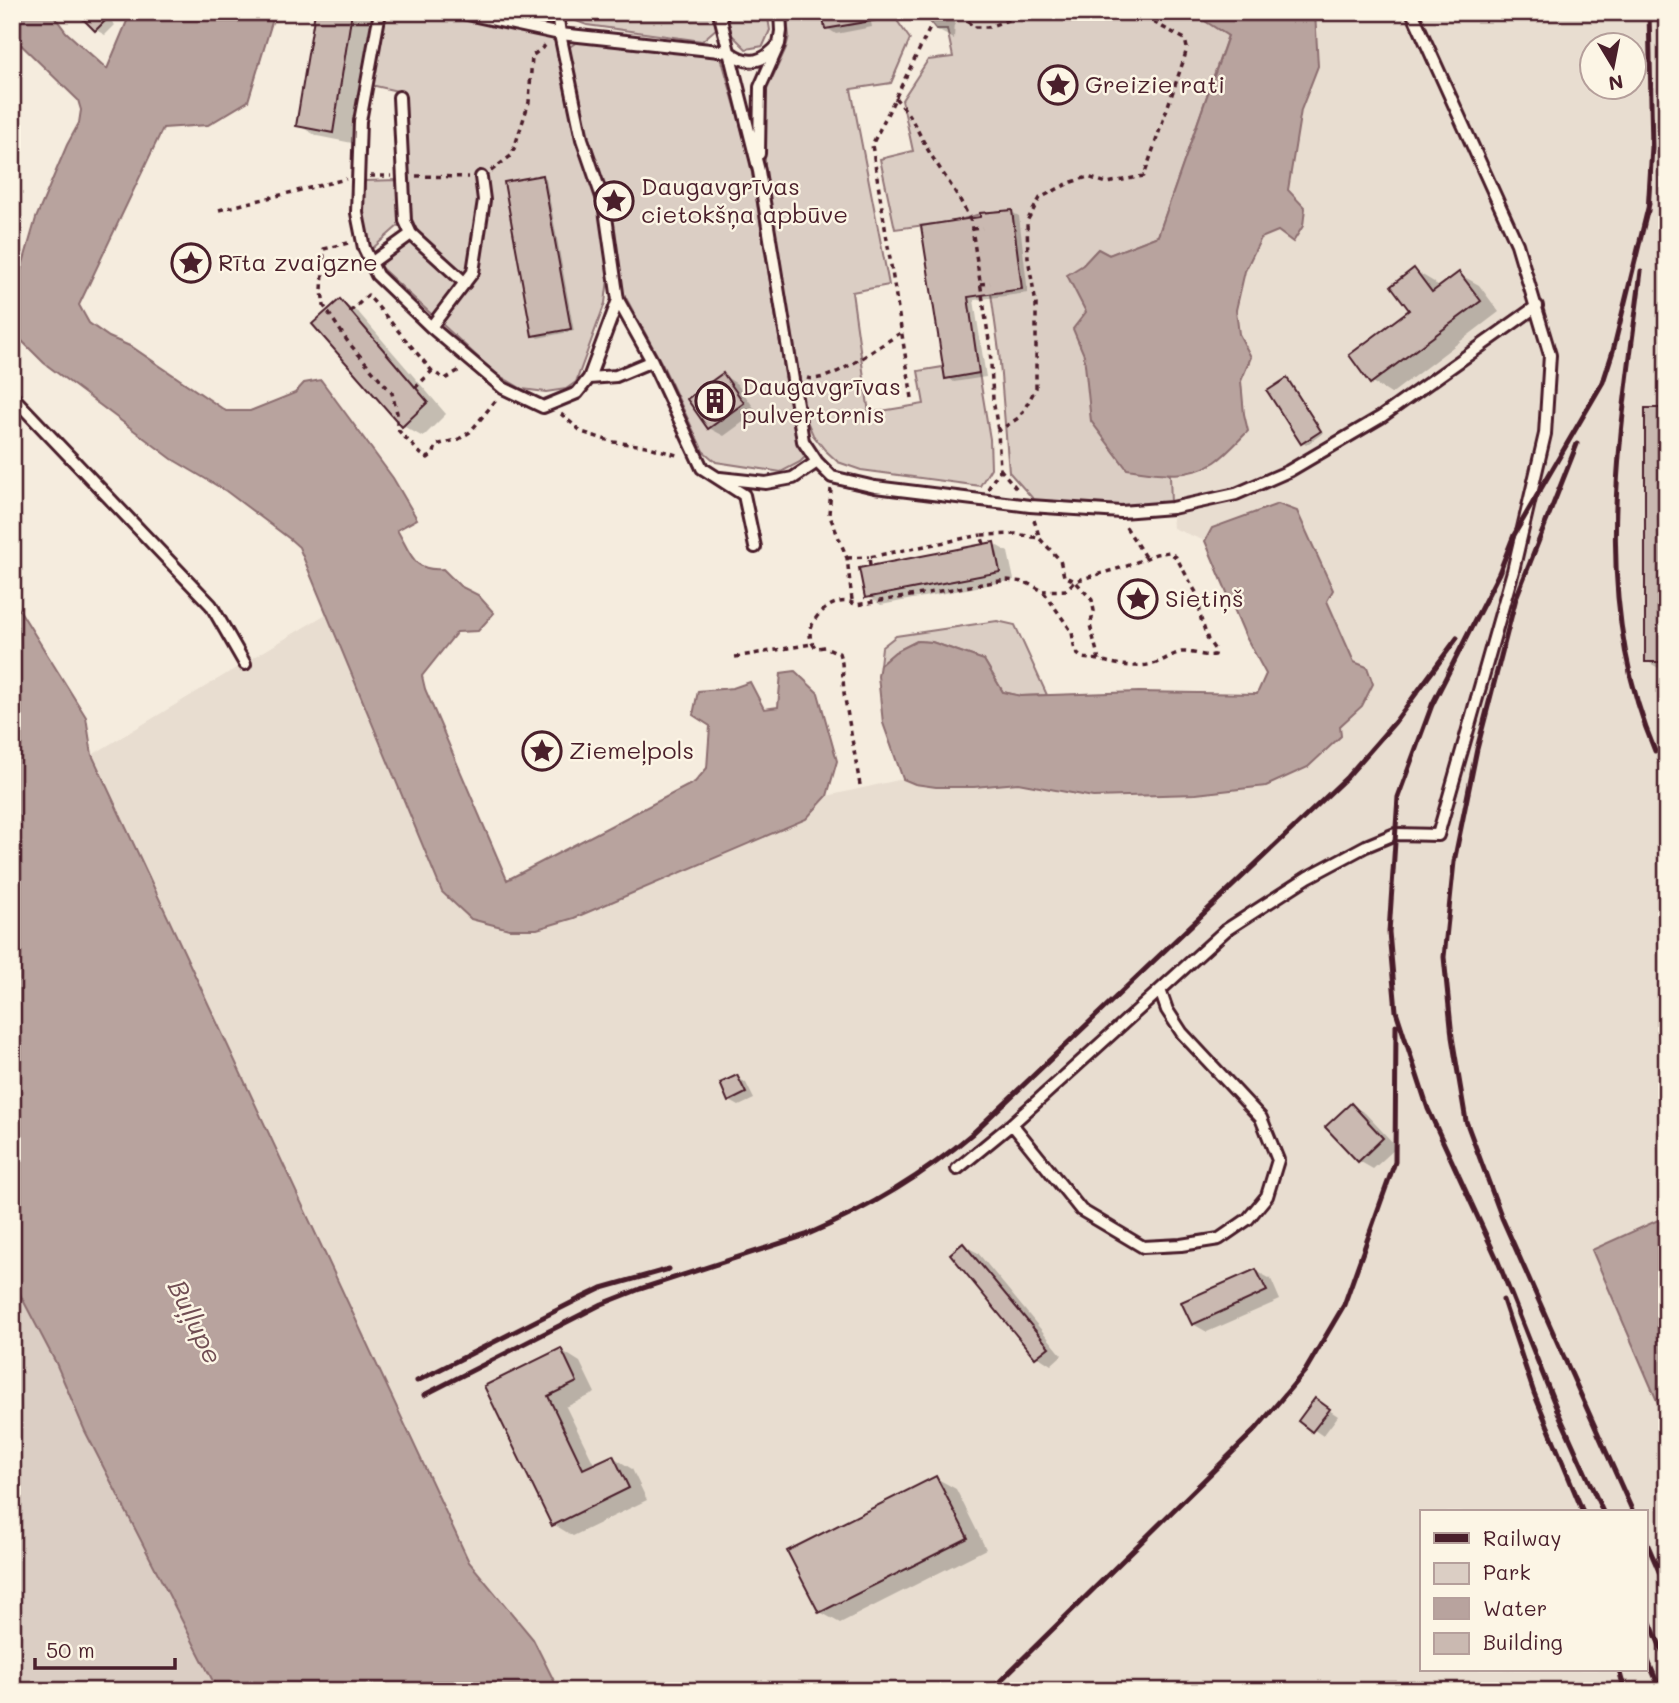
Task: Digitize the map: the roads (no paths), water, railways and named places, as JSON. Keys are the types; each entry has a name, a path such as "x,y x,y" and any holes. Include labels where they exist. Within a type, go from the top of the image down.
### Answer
{"lane":[{"path":"380,12 360,121 357,214 364,248 377,275 431,327 503,388 542,407 577,393 589,378 618,300"},
{"path":"458,12 560,34 729,52 738,59 752,61 765,58 779,44"},
{"path":"557,12 582,139 604,203 618,300 652,361 702,468 744,495 755,547"},
{"path":"719,12 759,171 803,441 817,463 832,477 875,487 1030,506 1121,512 1172,508 1236,494 1289,471 1381,417 1537,306"},
{"path":"759,171 761,87 779,44 779,12"},
{"path":"957,1169 1012,1124 1226,930 1308,877 1366,846 1395,834 1438,835 1513,571 1545,434 1550,355 1517,244 1412,12"},
{"path":"399,97 405,221 411,234 465,283"},
{"path":"431,327 473,272 484,200 481,177"},
{"path":"371,263 411,234"},
{"path":"589,378 616,376 652,361"},
{"path":"12,396 211,605 245,664"},
{"path":"717,478 766,482 793,478 817,463"},
{"path":"1012,1124 1081,1210 1143,1247 1219,1239 1248,1219 1267,1196 1278,1160 1261,1118 1182,1033 1167,1010 1160,990"}],"water":[{"path":"12,12 51,12 66,32 107,69 133,12 275,12 248,101 208,125 163,128 79,305 89,323 109,337 132,347 226,411 250,411 295,393 304,383 321,380 393,478 417,519 397,530 414,559 425,567 443,569 460,586 478,595 494,613 478,631 457,632 422,676 425,689 507,880 695,782 707,768 710,726 693,715 698,691 733,688 750,682 764,709 778,707 781,673 795,671 818,693 837,761 827,796 806,819 574,918 537,929 509,929 471,919 442,892 299,547 226,491 172,459 44,363 12,328 12,302 36,218 79,123 81,110 78,100 12,36"},
{"path":"1191,12 1315,12 1318,66 1301,110 1288,190 1305,208 1303,226 1293,242 1278,231 1261,238 1245,271 1236,310 1239,334 1251,357 1241,381 1248,431 1224,455 1205,468 1183,473 1160,473 1127,469 1091,421 1084,355 1073,329 1086,312 1067,275 1083,265 1098,249 1109,255 1158,236 1228,36"},
{"path":"1278,504 1297,511 1333,590 1327,601 1354,662 1367,667 1373,684 1362,706 1340,726 1341,736 1308,767 1266,786 1196,794 1093,797 1018,783 936,787 903,779 883,723 878,676 880,665 895,652 917,641 932,642 984,660 1003,692 1021,696 1139,692 1257,694 1266,674 1246,637 1205,541 1212,528"},
{"name":"Buļļupe","path":"12,598 86,717 92,755 469,1562 533,1639 559,1691 218,1691 85,1431 56,1363 12,1279"},
{"path":"1667,1216 1667,1424 1592,1250"}],"railway":[{"path":"1648,211 1652,147 1649,12"},
{"path":"1602,1510 1558,1412 1497,1259 1428,1109 1396,1011 1389,932 1398,797 1432,705 1499,573 1514,535 1603,382 1649,204"},
{"path":"1641,271 1619,453 1616,573 1622,633 1635,692 1655,751"},
{"path":"1577,444 1516,598 1477,749 1454,862 1444,957 1452,1037 1466,1121 1502,1218 1632,1510"},
{"path":"424,1395 602,1304 829,1225 872,1203 934,1163 973,1133 1347,777 1395,722 1457,638"},
{"path":"990,1691 1256,1429 1305,1371 1344,1305 1395,1162 1396,1025"},
{"path":"417,1381 602,1288 669,1269"},
{"path":"1503,1300 1534,1393 1582,1510"},
{"path":"1648,1546 1667,1590"},
{"path":"1648,1618 1667,1662"},
{"path":"1648,1661 1661,1691"},
{"path":"1620,1672 1625,1691"}],"place":[{"name":"Greizie rati","path":"1058,85"},
{"name":"Daugavgrīvas cietokšņa apbūve","path":"614,201"},
{"name":"Rīta zvaigzne","path":"191,263"},
{"name":"Daugavgrīvas pulvertornis","path":"715,401"},
{"name":"Sietiņš","path":"1138,599"},
{"name":"Ziemeļpols","path":"542,751"}]}
